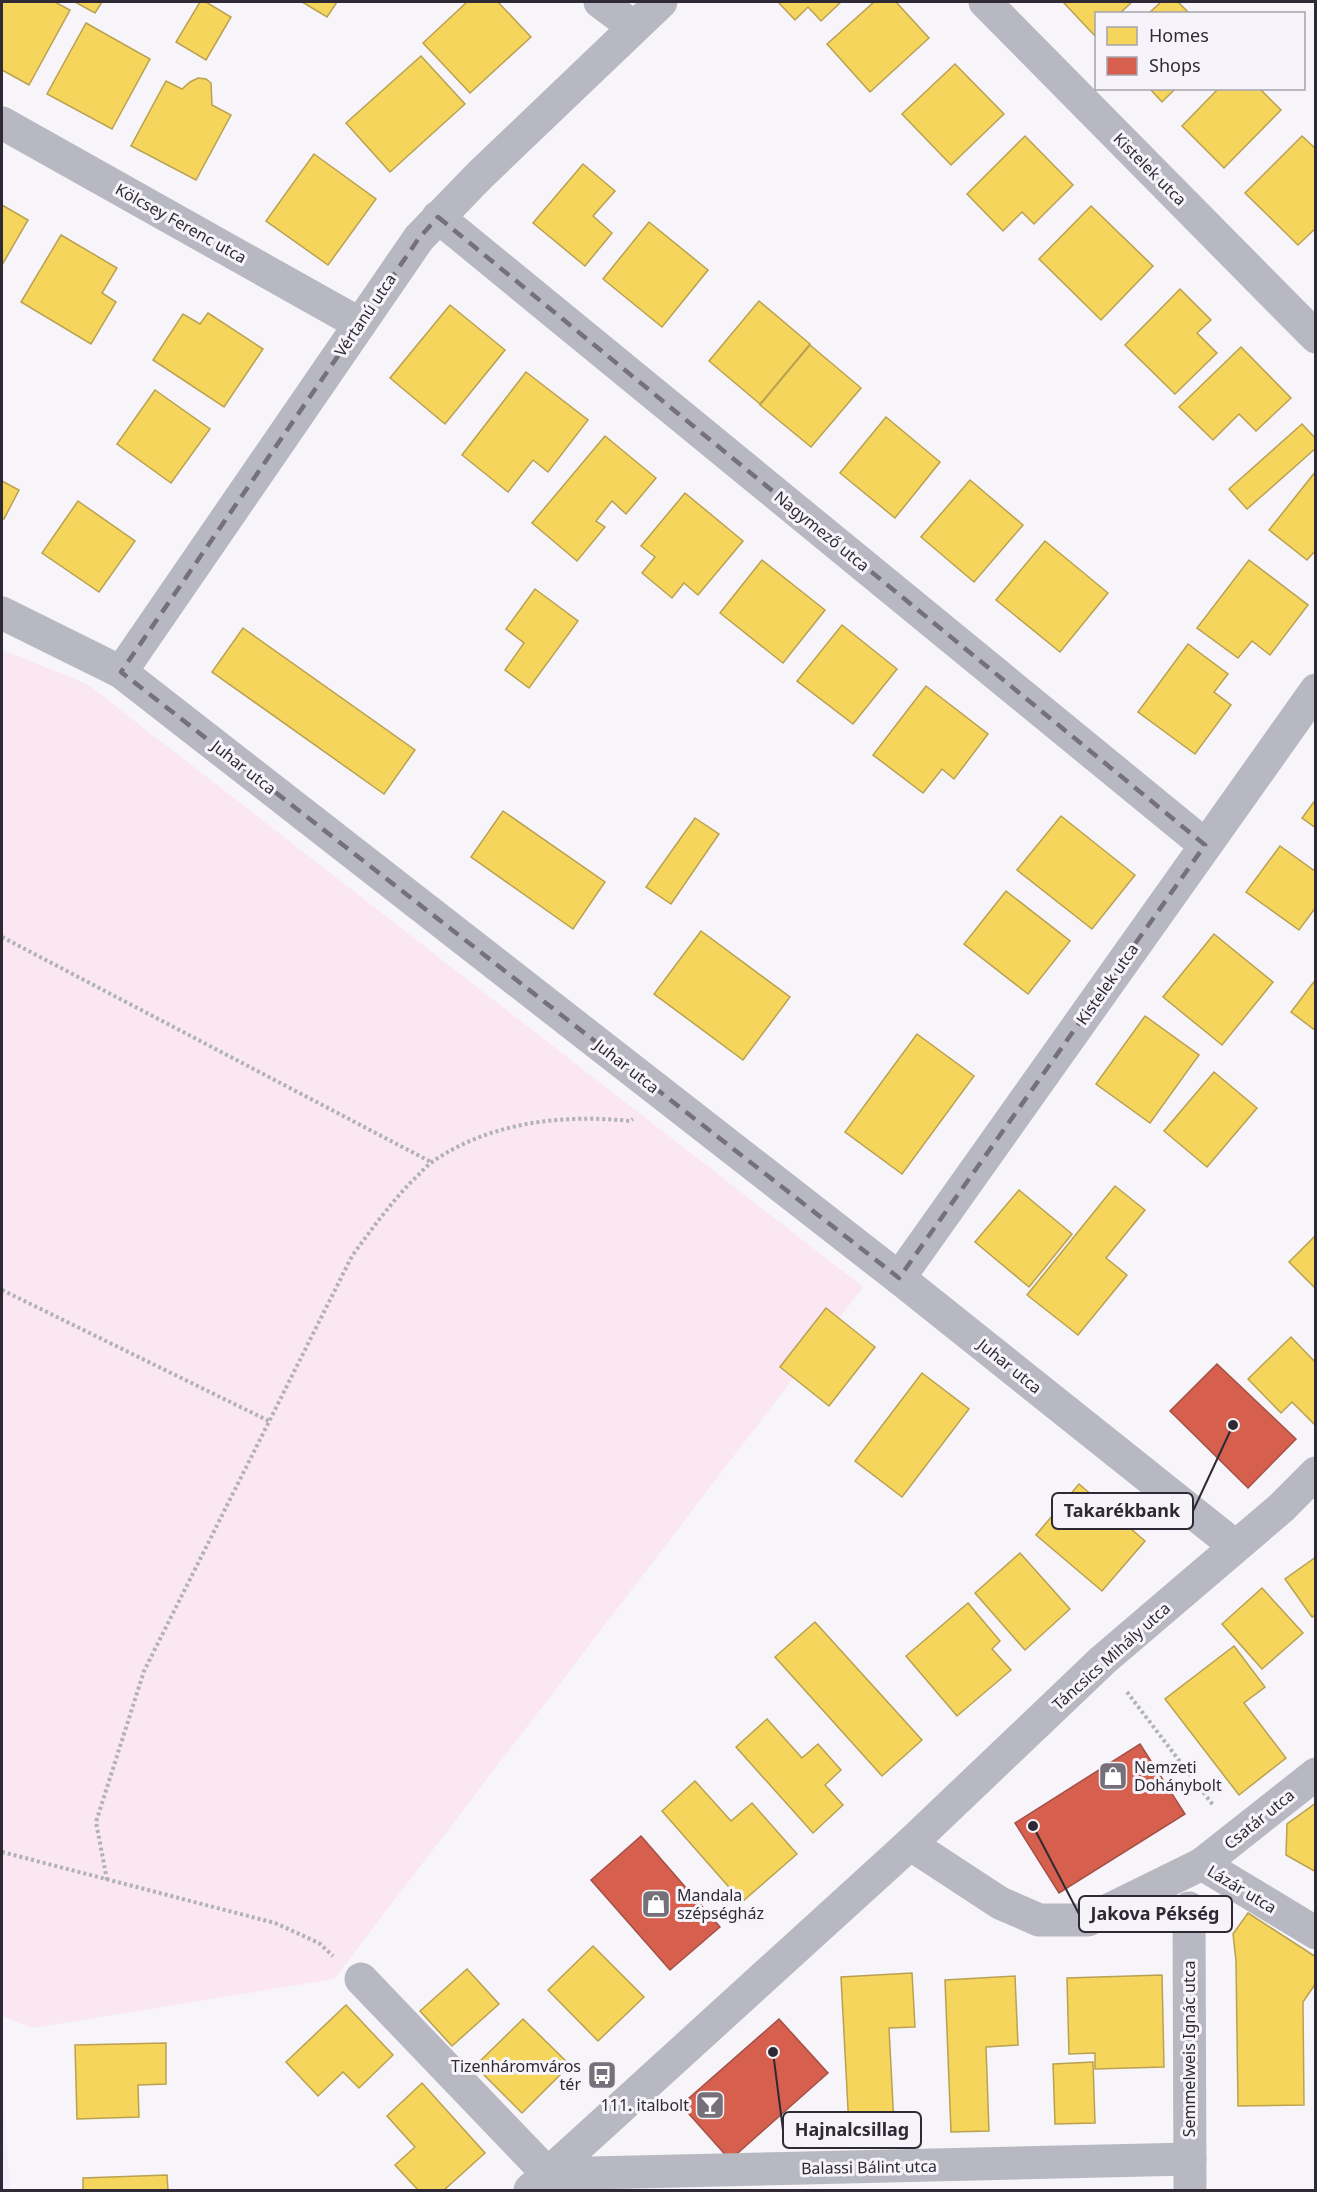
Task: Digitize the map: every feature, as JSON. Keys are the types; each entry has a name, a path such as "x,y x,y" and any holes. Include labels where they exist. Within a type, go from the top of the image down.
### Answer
{"street":[{"path":"600,2 634,27"},
{"name":"Vértanú utca","path":"121,672 418,238 661,2"},
{"name":"Kistelek utca","path":"985,2 1316,337"},
{"name":"Kölcsey Ferenc utca","path":"2,123 360,324"},
{"name":"Nagymező utca","path":"438,217 1205,845"},
{"name":"Juhar utca","path":"2,613 121,672 899,1278 1235,1546"},
{"name":"Kistelek utca","path":"899,1278 1316,690"},
{"name":"Táncsics Mihály utca","path":"910,1844 1103,1660 1281,1508 1316,1473"},
{"name":"Csatár utca","path":"1202,1864 1316,1774"},
{"path":"361,1979 539,2182 910,1844"},
{"name":"Lázár utca","path":"910,1844 1000,1903 1039,1920 1088,1920 1202,1864 1316,1933"},
{"name":"Semmelweis Ignác utca","path":"1189,1908 1190,2175"},
{"name":"Balassi Bálint utca","path":"539,2182 1190,2175"}],"path":[{"path":"2,937 431,1162"},
{"path":"107,1880 96,1822 144,1671 352,1256 393,1202 431,1162 484,1134 542,1121 598,1118 630,1121 660,1092"},
{"path":"2,1290 269,1421"},
{"path":"1103,1660 1237,1837"},
{"path":"2,1852 275,1923 319,1943 361,1979"}],"highlighted area":[{"path":"438,217 1205,845 899,1278 121,672 419,238"}],"shaded area":[{"path":"2,650 87,684 863,1287 334,1979 33,2028 2,2016"},
{"path":"2,2083 10,2190 2,2190"}],"building: Homes":[{"path":"2,2 55,2 70,10 29,85 2,70"},
{"path":"75,2 102,2 95,13"},
{"path":"200,2 206,2 231,17 206,60 176,42"},
{"path":"302,2 337,2 327,17"},
{"path":"467,2 498,2 531,37 470,93 423,43"},
{"path":"778,2 841,2 821,21 808,7 795,20"},
{"path":"874,2 896,2 929,38 870,92 827,44"},
{"path":"1063,2 1132,2 1121,12 1095,12 1095,36"},
{"path":"1161,2 1178,2 1188,12 1150,12"},
{"path":"86,23 150,59 112,129 47,94"},
{"path":"421,56 465,104 390,172 346,123"},
{"path":"955,64 1004,114 951,165 902,114"},
{"path":"198,78 206,79 211,83 212,105 231,115 196,180 131,146 166,81 182,89"},
{"path":"1151,90 1174,90 1162,102"},
{"path":"1217,90 1261,90 1281,110 1224,168 1182,126"},
{"path":"1025,136 1073,185 1034,224 1022,212 1003,231 967,194"},
{"path":"1302,136 1316,149 1316,228 1298,245 1245,193"},
{"path":"314,154 376,199 328,265 266,221"},
{"path":"583,164 615,191 593,216 612,233 585,266 533,223"},
{"path":"2,205 28,220 2,265"},
{"path":"1091,206 1153,266 1101,320 1039,259"},
{"path":"649,222 708,270 662,327 603,279"},
{"path":"61,235 117,268 102,293 116,302 91,344 21,302"},
{"path":"1180,289 1211,320 1197,333 1217,353 1175,394 1125,345"},
{"path":"759,301 810,344 760,404 709,361"},
{"path":"450,305 505,350 445,424 390,378"},
{"path":"208,313 263,349 224,407 153,360 183,314 200,324"},
{"path":"810,345 861,388 811,447 760,405"},
{"path":"1241,347 1291,398 1256,431 1239,414 1213,440 1179,407"},
{"path":"526,372 588,420 548,472 533,460 508,492 462,455"},
{"path":"155,390 210,429 171,483 117,444"},
{"path":"886,417 940,462 895,518 840,473"},
{"path":"1302,424 1316,439 1316,448 1247,509 1229,489"},
{"path":"605,436 656,478 626,514 612,501 596,521 605,527 577,561 532,523"},
{"path":"1316,471 1316,550 1307,560 1269,530"},
{"path":"970,480 1023,525 974,582 921,537"},
{"path":"2,481 19,490 4,519 2,518"},
{"path":"685,493 743,541 698,595 684,583 672,598 642,573 655,557 641,546"},
{"path":"78,501 135,541 99,592 42,553"},
{"path":"1045,541 1108,593 1060,652 996,600"},
{"path":"762,560 825,610 783,663 720,613"},
{"path":"1249,560 1308,605 1270,655 1252,641 1238,658 1197,628"},
{"path":"535,589 578,621 529,688 505,670 524,643 506,629"},
{"path":"842,625 897,669 853,724 797,681"},
{"path":"243,628 415,750 384,794 212,672"},
{"path":"1188,644 1228,674 1214,692 1231,705 1195,754 1138,712"},
{"path":"926,686 988,734 954,779 942,769 923,793 873,755"},
{"path":"1316,799 1316,828 1302,818"},
{"path":"503,811 605,882 573,929 471,857"},
{"path":"1061,816 1135,875 1092,929 1017,870"},
{"path":"695,818 719,834 671,904 646,887"},
{"path":"1280,846 1316,872 1316,907 1299,930 1246,892"},
{"path":"1006,891 1070,941 1028,994 964,944"},
{"path":"701,931 790,997 743,1060 654,994"},
{"path":"1214,934 1273,982 1222,1045 1163,997"},
{"path":"1316,979 1316,1031 1291,1012"},
{"path":"1145,1016 1199,1055 1150,1123 1096,1084"},
{"path":"917,1034 974,1076 902,1174 845,1132"},
{"path":"1214,1072 1257,1108 1207,1167 1164,1131"},
{"path":"1115,1186 1145,1210 1106,1258 1127,1275 1078,1335 1027,1295"},
{"path":"1019,1190 1072,1234 1029,1287 975,1242"},
{"path":"1316,1235 1316,1289 1289,1262"},
{"path":"826,1308 875,1347 829,1406 780,1367"},
{"path":"1291,1337 1316,1363 1316,1426 1292,1402 1281,1413 1248,1379"},
{"path":"922,1373 969,1409 902,1497 855,1461"},
{"path":"1079,1484 1145,1541 1102,1591 1036,1535"},
{"path":"1020,1553 1070,1609 1025,1650 975,1593"},
{"path":"1316,1557 1316,1615 1312,1617 1285,1579"},
{"path":"1262,1588 1303,1633 1262,1669 1222,1624"},
{"path":"968,1603 1000,1641 992,1649 1011,1670 957,1716 906,1656"},
{"path":"815,1622 922,1740 882,1776 775,1657"},
{"path":"1234,1646 1265,1687 1244,1703 1286,1758 1239,1795 1165,1699"},
{"path":"767,1719 802,1758 818,1744 841,1770 825,1785 843,1805 813,1833 736,1747"},
{"path":"695,1781 731,1821 752,1803 797,1854 742,1902 662,1811"},
{"path":"1316,1803 1316,1872 1286,1855 1287,1824"},
{"path":"1248,1913 1316,1957 1316,1983 1303,2002 1304,2105 1238,2106 1236,1961 1233,1934"},
{"path":"593,1946 644,1997 598,2041 548,1990"},
{"path":"467,1969 499,2004 452,2046 420,2011"},
{"path":"912,1973 915,2027 889,2028 894,2125 849,2128 841,1977"},
{"path":"1162,1975 1164,2067 1095,2069 1095,2053 1069,2054 1067,1978"},
{"path":"1015,1976 1018,2045 986,2047 989,2131 951,2132 945,1980"},
{"path":"346,2005 393,2055 359,2088 343,2072 318,2096 286,2062"},
{"path":"523,2019 570,2065 522,2113 475,2066"},
{"path":"166,2043 166,2084 138,2085 139,2117 77,2119 75,2045"},
{"path":"1093,2062 1095,2123 1055,2124 1053,2064"},
{"path":"422,2083 485,2153 444,2190 418,2190 395,2165 415,2147 387,2116"},
{"path":"167,2175 168,2190 83,2190 83,2178"}],"building: Shops":[{"path":"1217,1364 1296,1439 1248,1488 1170,1411"},
{"path":"1140,1744 1185,1814 1059,1893 1015,1823"},
{"name":"Mandala szépségház","path":"641,1836 720,1927 670,1970 591,1880"},
{"path":"779,2019 828,2073 730,2160 681,2105"}],"place":[{"name":"Takarékbank","path":"1233,1425"},
{"name":"Nemzeti Dohánybolt","path":"1113,1776"},
{"name":"Jakova Pékség","path":"1033,1826"},
{"name":"Mandala szépségház","path":"656,1904"},
{"name":"Hajnalcsillag","path":"773,2052"},
{"name":"Tizenháromváros tér","path":"602,2075"},
{"name":"111. italbolt","path":"710,2105"}]}
